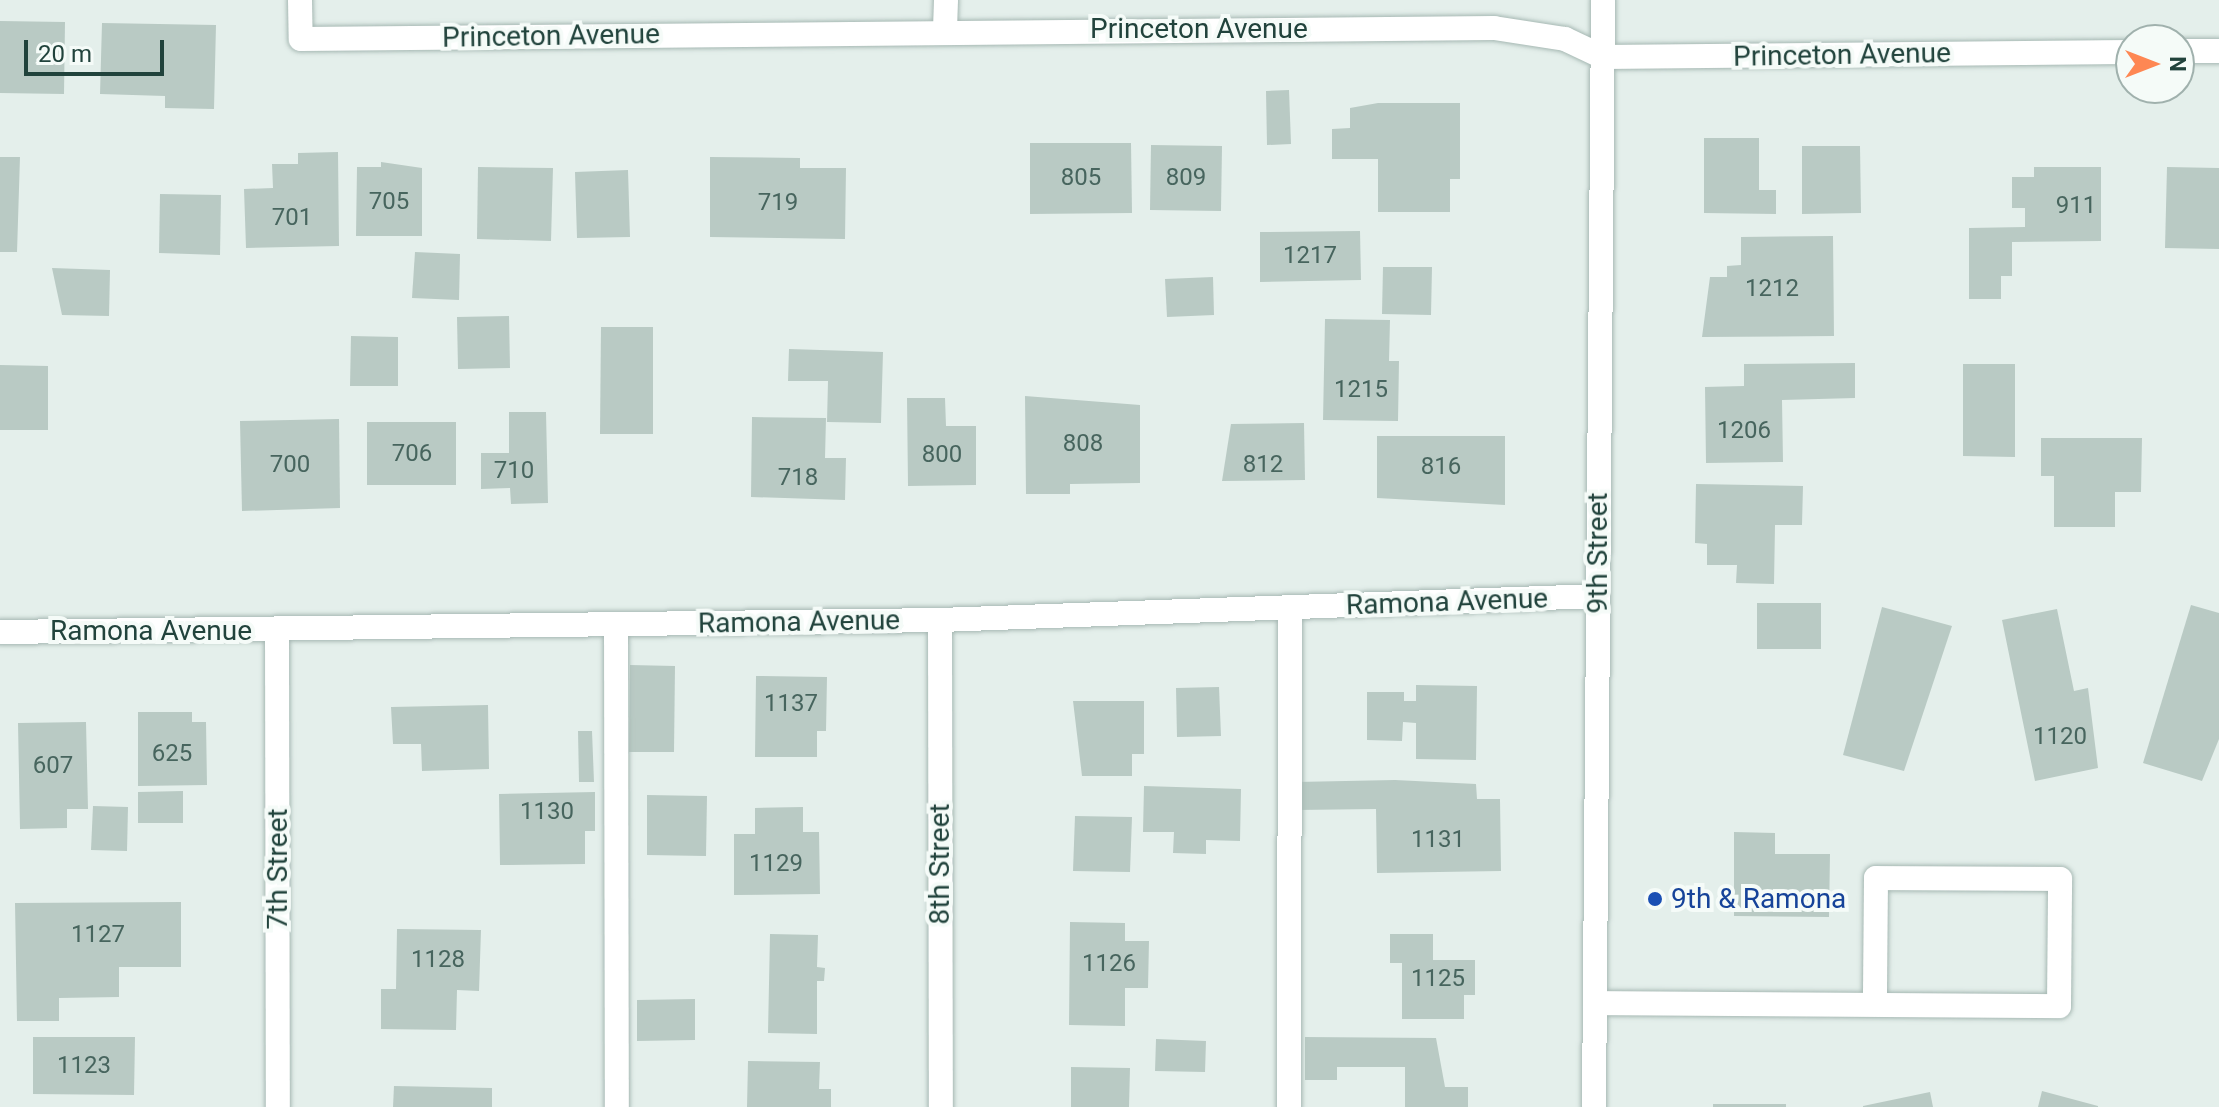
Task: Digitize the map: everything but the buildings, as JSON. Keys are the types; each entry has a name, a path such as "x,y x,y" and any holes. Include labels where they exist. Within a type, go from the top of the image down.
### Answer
{"street":[{"name":"Princeton Avenue","path":"300,0 301,39 945,29 1494,28 1565,39 1603,57 2115,52"},
{"path":"945,29 946,0"},
{"name":"9th Street","path":"1594,1107 1603,0"},
{"path":"2195,51 2219,51"},
{"name":"Ramona Avenue","path":"0,632 940,620 1598,596"},
{"path":"1289,1107 1290,607"},
{"name":"8th Street","path":"940,620 941,1107"},
{"path":"616,625 617,1107"},
{"name":"7th Street","path":"277,630 278,1107"},
{"path":"1595,1003 2059,1006 2060,879 1876,878 1875,1004"}],"place":[{"name":"9th & Ramona","path":"1655,899"}]}
